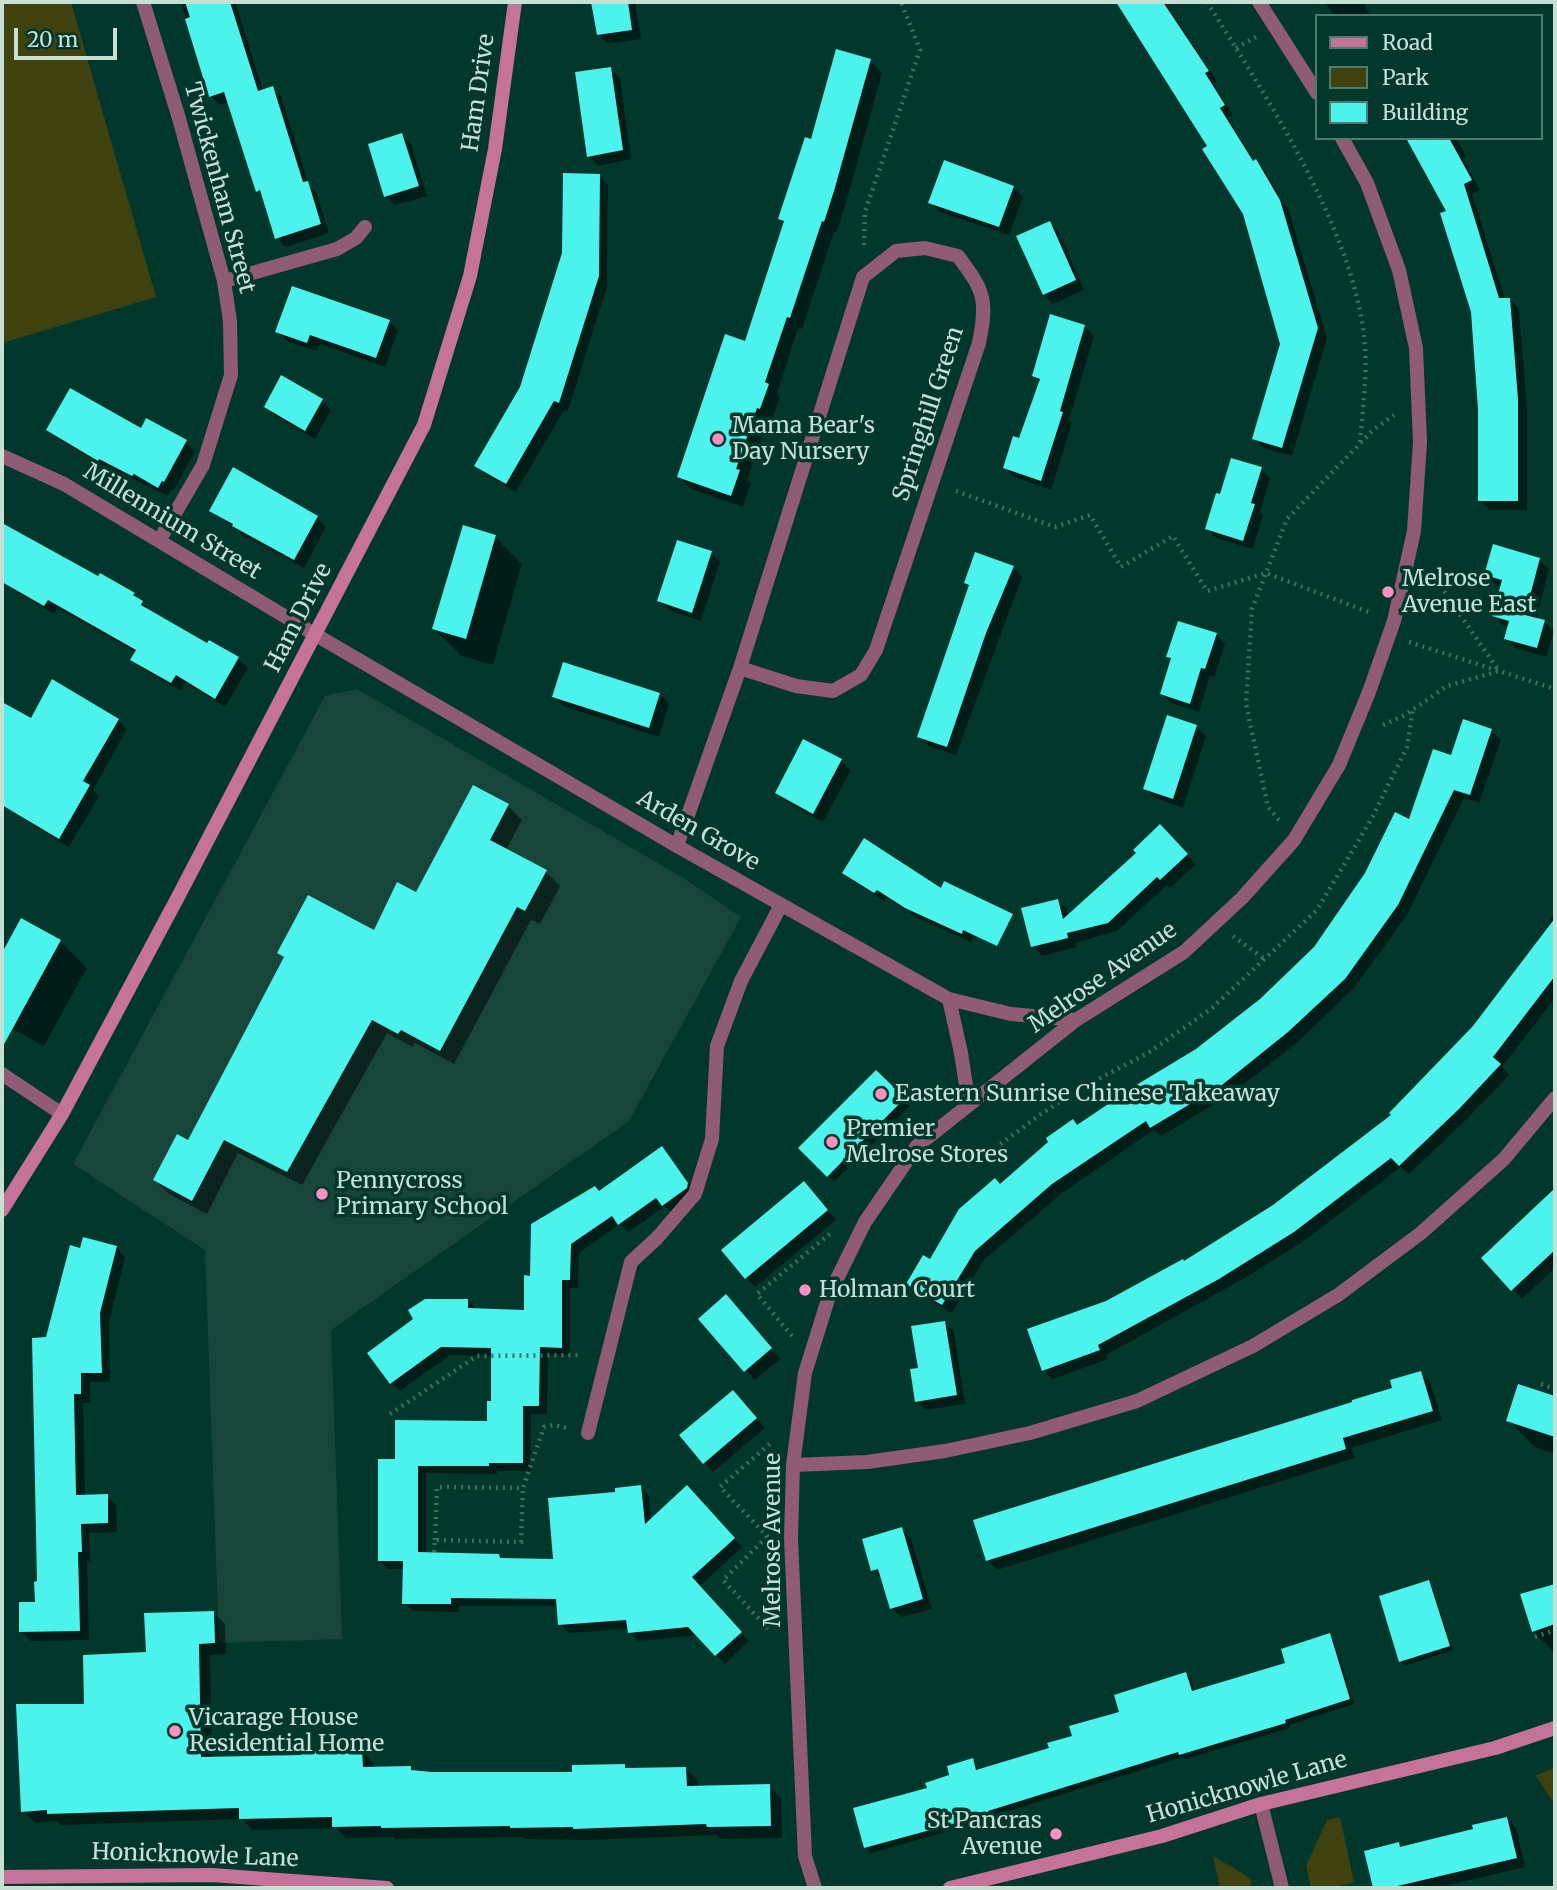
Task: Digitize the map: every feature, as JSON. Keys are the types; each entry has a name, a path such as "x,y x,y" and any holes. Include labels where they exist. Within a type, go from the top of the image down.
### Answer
{"street":[{"name":"Twickenham Street","path":"143,2 178,115 224,281 230,321 231,375 204,465 159,541"},
{"name":"Ham Drive","path":"2,1210 62,1114 424,425 470,276 495,149 515,2"},
{"path":"1259,2 1316,91"},
{"name":"Melrose Avenue","path":"815,1888 804,1856 792,1538 793,1465 805,1373 830,1293 865,1222 917,1146 1076,1020 1184,952 1242,898 1294,840 1339,765 1369,692 1391,628 1411,545 1420,442 1416,348 1399,270 1367,183 1343,140"},
{"path":"224,281 337,248 356,238 365,228"},
{"name":"Springhill Green","path":"740,668 796,686 832,691 861,675 876,650 979,343 985,312 977,281 958,256 925,248 896,251 863,277"},
{"path":"677,846 740,668 863,277"},
{"name":"Millennium Street","path":"2,456 64,484 316,635"},
{"name":"Arden Grove","path":"316,635 677,846 949,999 1011,1014 1076,1020"},
{"path":"588,1433 631,1262 657,1238 695,1194 712,1139 717,1046 741,981 781,905"},
{"path":"949,999 969,1105"},
{"path":"2,1074 62,1114"},
{"path":"793,1465 893,1458 945,1451 1030,1433 1137,1401 1253,1346 1338,1294 1421,1233 1504,1160 1555,1098"},
{"name":"Honicknowle Lane","path":"950,1888 1162,1836 1261,1804 1495,1748 1555,1728"},
{"path":"1261,1804 1282,1888"},
{"name":"Honicknowle Lane","path":"2,1877 212,1875 387,1888"}],"path":[{"path":"863,277 865,212 920,50 901,2"},
{"path":"1207,2 1298,155 1338,236 1356,292 1364,337 1365,384 1360,443"},
{"path":"1294,840 1268,807 1246,704 1252,609 1287,519 1373,430 1418,399"},
{"path":"932,482 1055,527 1090,515 1121,567 1173,536 1207,591 1266,573 1391,628 1499,671 1555,689"},
{"path":"1411,545 1499,671"},
{"path":"1348,743 1413,709 1447,686 1499,671"},
{"path":"917,1146 942,1155 985,1155 1081,1088 1148,1052 1201,1016 1317,910 1373,816 1406,747 1413,709"},
{"path":"1216,923 1263,958"},
{"path":"810,1357 757,1294 839,1226 865,1222"},
{"path":"390,1414 477,1356 607,1355"},
{"path":"1541,1384 1555,1389"},
{"path":"792,1538 767,1536 720,1487 799,1418"},
{"path":"435,1540 522,1542 523,1488 544,1427 554,1425 588,1433"},
{"path":"434,1552 436,1487 523,1488"},
{"path":"767,1536 723,1580 796,1659"},
{"path":"1535,1637 1555,1630"}],"shaded area":[{"name":"Pennycross Primary School","path":"357,689 682,877 741,917 629,1121 331,1330 342,1639 219,1643 205,1250 73,1164 325,696"}],"green space":[{"path":"2,2 71,2 156,297 2,343"},
{"path":"1555,1767 1555,1805 1536,1776"},
{"path":"1340,1817 1354,1882 1332,1888 1311,1888 1306,1866 1327,1820"},
{"path":"1213,1856 1250,1878 1252,1888 1220,1888"}],"building":[{"path":"185,2 230,2 258,91 273,86 303,182 308,181 321,224 275,239 260,190 256,192 224,92 209,97 185,19 190,17"},
{"path":"591,2 628,2 632,30 597,35"},
{"path":"1116,2 1163,2 1209,71 1205,73 1225,105 1220,108 1253,161 1256,159 1280,200 1318,328 1282,448 1252,439 1280,344 1243,214 1202,149 1207,146"},
{"path":"836,49 871,59 834,191 765,382 769,384 760,409 757,408 736,469 740,470 731,496 677,477 725,334 745,341 784,221 778,219 805,137 811,139"},
{"path":"611,67 623,150 587,157 575,72"},
{"path":"402,133 419,186 384,197 368,144"},
{"path":"1407,140 1450,140 1472,180 1464,184 1499,298 1510,298 1518,399 1518,501 1478,501 1478,409 1471,312 1440,213 1446,211"},
{"path":"944,160 1014,186 999,227 928,203"},
{"path":"563,173 600,174 599,276 559,403 554,401 506,484 474,466 520,387 562,253"},
{"path":"1050,221 1076,280 1043,295 1016,236"},
{"path":"292,286 390,320 376,358 310,335 307,343 275,332"},
{"path":"1050,314 1085,325 1060,411 1063,412 1041,481 1003,468 1013,436 1019,438 1040,379 1032,376"},
{"path":"281,375 323,399 305,431 264,407"},
{"path":"70,388 141,428 146,418 187,440 158,488 134,474 132,476 99,459 98,461 46,430"},
{"path":"1231,458 1262,467 1251,503 1255,504 1243,541 1205,529"},
{"path":"233,467 318,516 294,560 209,511"},
{"path":"2,523 98,576 100,573 135,593 133,595 143,601 141,605 207,643 209,640 239,657 215,699 176,675 171,683 130,660 136,650 48,600 44,606 2,582"},
{"path":"463,525 496,535 466,639 432,629"},
{"path":"677,540 712,551 692,613 657,601"},
{"path":"1493,544 1540,558 1525,615 1545,620 1537,648 1504,639 1509,621 1492,616 1502,580 1484,575"},
{"path":"975,552 1014,566 986,633 947,747 917,737 969,585 964,583"},
{"path":"1178,621 1217,633 1205,669 1201,668 1190,704 1160,694 1171,658 1166,657"},
{"path":"563,662 660,693 649,728 552,697"},
{"path":"52,679 119,719 83,781 90,785 59,839 2,805 2,702 31,718"},
{"path":"1167,715 1197,725 1173,799 1143,789"},
{"path":"1463,719 1492,729 1470,795 1454,790 1398,905 1345,979 1288,1032 1222,1085 1150,1128 1146,1121 1052,1184 975,1251 942,1305 906,1284 923,1255 930,1259 959,1209 995,1178 1000,1184 1048,1142 1046,1138 1073,1119 1077,1125 1196,1049 1260,999 1314,947 1365,873 1395,812 1409,819 1433,749 1451,755"},
{"path":"803,739 842,759 813,814 775,793"},
{"path":"473,785 509,804 490,840 547,870 525,911 517,907 440,1051 401,1030 398,1034 372,1020 287,1172 224,1140 192,1201 153,1180 177,1134 188,1140 284,957 277,953 308,895 374,930 397,882 416,892"},
{"path":"1160,824 1188,854 1160,880 1157,877 1108,923 1067,933 1068,938 1031,947 1021,908 1058,899 1063,919 1136,853 1133,850"},
{"path":"864,838 941,888 944,881 1013,914 997,946 963,930 962,934 905,908 877,890 874,893 842,873"},
{"path":"21,918 61,940 2,1048 2,953"},
{"path":"1555,918 1555,976 1493,1057 1501,1064 1459,1109 1399,1166 1391,1158 1294,1232 1219,1279 1098,1345 1100,1350 1042,1371 1027,1329 1106,1301 1183,1259 1184,1261 1273,1205 1391,1115 1389,1113 1473,1026"},
{"path":"876,1070 905,1098 827,1177 798,1148"},
{"path":"662,1146 688,1183 687,1188 662,1206 656,1198 618,1225 612,1216 571,1244 570,1280 562,1280 562,1348 540,1347 539,1406 523,1406 523,1463 418,1466 418,1552 499,1554 500,1558 553,1559 548,1498 615,1492 615,1488 641,1485 645,1524 687,1485 735,1538 692,1577 742,1632 715,1656 688,1627 628,1633 626,1620 558,1625 556,1599 451,1598 451,1604 402,1604 403,1561 378,1561 378,1459 395,1459 395,1420 487,1421 487,1401 491,1401 491,1348 441,1347 390,1384 367,1353 413,1319 408,1310 425,1299 468,1299 468,1308 524,1310 524,1275 530,1276 531,1224 595,1186 599,1191"},
{"path":"804,1181 828,1210 745,1279 721,1250"},
{"path":"1555,1188 1555,1250 1511,1291 1481,1258"},
{"path":"83,1237 117,1246 100,1313 102,1373 81,1373 81,1394 74,1394 76,1495 108,1494 108,1523 81,1524 82,1552 78,1552 80,1631 19,1632 19,1602 35,1602 34,1582 37,1581 32,1338 46,1337 70,1245 80,1248"},
{"path":"726,1294 772,1348 744,1372 698,1319"},
{"path":"945,1321 957,1395 915,1402 910,1369 918,1368 911,1326"},
{"path":"1421,1371 1433,1411 1343,1438 1346,1449 986,1561 973,1520 1352,1402 1392,1388 1390,1380"},
{"path":"1518,1384 1555,1396 1555,1437 1506,1421"},
{"path":"733,1390 757,1418 703,1464 679,1435"},
{"path":"902,1527 923,1599 890,1609 878,1569 871,1571 862,1539"},
{"path":"1429,1580 1450,1646 1399,1662 1379,1596"},
{"path":"1555,1584 1555,1624 1532,1632 1520,1594"},
{"path":"214,1611 215,1643 199,1644 201,1757 301,1755 301,1750 362,1749 363,1767 411,1766 411,1770 432,1772 572,1772 572,1765 686,1767 687,1786 770,1784 771,1826 707,1827 706,1824 573,1829 510,1826 381,1828 332,1827 332,1817 239,1819 239,1808 47,1814 47,1810 21,1812 16,1704 84,1704 83,1655 146,1652 144,1613"},
{"path":"1330,1633 1350,1699 1285,1720 1286,1723 1179,1755 1178,1752 988,1811 989,1814 864,1848 853,1808 927,1788 925,1783 949,1775 947,1766 973,1758 976,1770 1049,1748 1047,1743 1072,1736 1069,1726 1119,1712 1114,1695 1186,1672 1192,1691 1285,1663 1281,1649"},
{"path":"1507,1817 1517,1858 1389,1888 1373,1888 1364,1851 1399,1842 1400,1847 1473,1829 1472,1825"}],"place":[{"name":"Mama Bear's Day Nursery","path":"718,439"},
{"name":"Melrose Avenue East","path":"1388,592"},
{"name":"Eastern Sunrise Chinese Takeaway","path":"881,1094"},
{"name":"Premier Melrose Stores","path":"832,1142"},
{"name":"Pennycross Primary School","path":"322,1194"},
{"name":"Holman Court","path":"805,1290"},
{"name":"Vicarage House Residential Home","path":"175,1731"},
{"name":"St Pancras Avenue","path":"1056,1834"}]}
